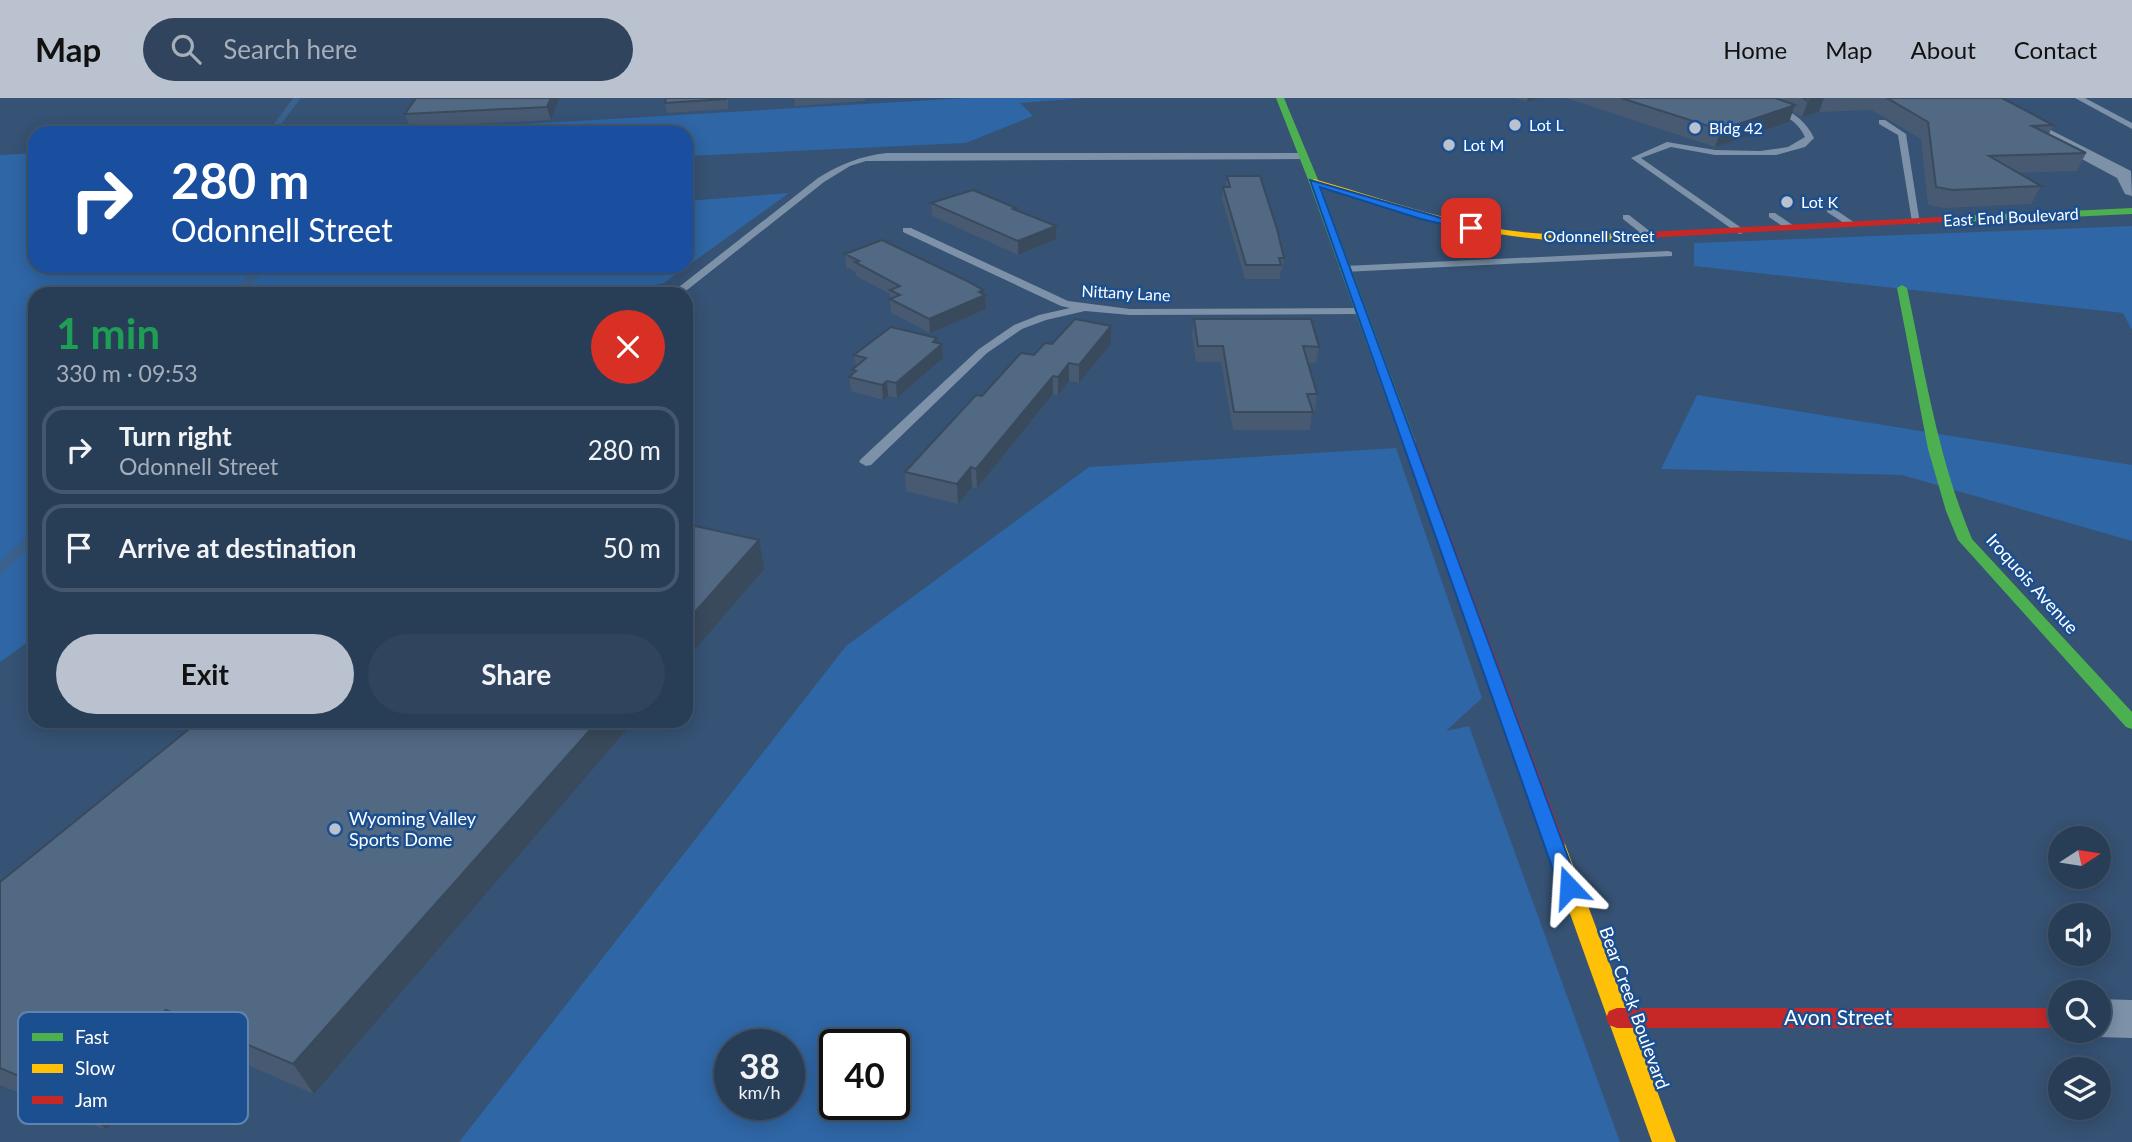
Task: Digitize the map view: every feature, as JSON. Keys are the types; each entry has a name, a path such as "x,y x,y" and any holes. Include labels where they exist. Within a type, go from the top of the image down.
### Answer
{"street":[{"name":"Bear Creek Boulevard","path":"1280,98 1314,182 1664,1142"},
{"path":"1976,98 2125,175 2132,190"},
{"name":"Odonnell Street","path":"1314,182 1425,217 1471,228 1525,236 1575,239 1890,223"},
{"name":"East End Boulevard","path":"1890,223 2130,212"},
{"name":"Iroquois Avenue","path":"1902,288 1942,477 1951,510 1965,540 2132,723"},
{"name":"Avon Street","path":"1617,1018 2048,1018"},
{"path":"2111,1018 2132,1018"}],"lane":[{"path":"1631,160 1670,144 1703,150 1754,153 1793,149 1805,145 1810,138 1808,132 1791,116 1739,98"},
{"path":"2079,98 2132,125"},
{"path":"1882,122 1902,134 1917,222"},
{"path":"1624,151 1631,160 1739,231"},
{"path":"684,287 821,180 847,164 865,158 922,155 1303,156"},
{"path":"1830,210 1853,225"},
{"path":"1772,215 1792,229"},
{"path":"1626,217 1651,236"},
{"name":"Nittany Lane","path":"907,230 1065,304 1089,309 1130,312 1359,311"},
{"path":"1344,269 1668,254"},
{"path":"866,462 983,351 1018,327 1043,317 1089,309"}],"shaded area":[{"path":"966,98 1084,98 1020,103 1033,116 966,143 693,156 693,126 491,126"},
{"path":"28,153 28,273 678,273 664,283 644,287 28,287 28,642 0,662 0,155"},
{"path":"789,193 693,262 693,200"},
{"path":"2132,226 2132,330 2123,313 1694,266 1694,243"},
{"path":"1697,395 2132,465 2132,541 1902,475 1661,469"},
{"path":"1396,448 1482,698 1446,731 1469,726 1620,1142 459,1142 846,646 1089,467"}],"building":[{"path":"416,98 551,98 547,107 405,114"},
{"path":"666,98 726,98 726,99 665,103"},
{"path":"1621,98 1775,98 1795,105 1721,130"},
{"path":"1887,98 2002,98 2053,125 2032,126 2086,153 1989,156 2041,186 1953,190 1936,187 1928,122"},
{"path":"1227,176 1260,176 1284,258 1279,258 1281,265 1246,265 1223,187 1230,187"},
{"path":"973,190 1056,226 1018,241 931,203"},
{"path":"882,240 967,281 983,290 979,292 985,295 929,319 890,299 900,295 890,290 900,286 845,254"},
{"path":"1075,319 1111,326 1079,365 1069,363 1058,377 1053,376 976,469 971,467 957,484 905,472 976,395 982,396 1021,353 1034,355 1045,343 1052,344"},
{"path":"1194,319 1311,319 1319,347 1303,346 1317,394 1307,394 1313,412 1234,412 1223,346 1198,346"},
{"path":"891,327 937,338 933,342 942,344 896,383 887,381 882,385 849,377 856,371 852,370 866,358 854,355"},
{"path":"693,526 759,540 693,614"},
{"name":"Wyoming Valley Sports Dome","path":"190,728 592,728 293,1064 248,1045 248,1012 18,1012 18,1076 0,1068 0,882"}],"waterway":[{"path":"276,126 297,98"},
{"path":"242,287 257,273"},
{"path":"0,569 28,542"}],"traffic: fast":[{"path":"1280,98 1314,182 1409,443"},
{"path":"1960,219 2132,211"},
{"path":"1902,288 1935,449 1943,481 1965,540 2132,723"}],"traffic: slow":[{"path":"1314,182 1378,203 1475,228 1541,237 1645,235"},
{"path":"1555,844 1664,1142"}],"traffic: jam":[{"path":"1645,235 1960,219"},
{"path":"1409,443 1555,844"},
{"path":"1617,1018 2048,1018"}],"place":[{"name":"Lot L","path":"1515,125"},
{"name":"Bldg 42","path":"1695,128"},
{"name":"Lot M","path":"1449,145"},
{"name":"Lot K","path":"1787,202"},
{"name":"Wyoming Valley Sports Dome","path":"335,829"}],"route":[{"path":"1471,228 1425,217 1314,182 1569,887"}]}
